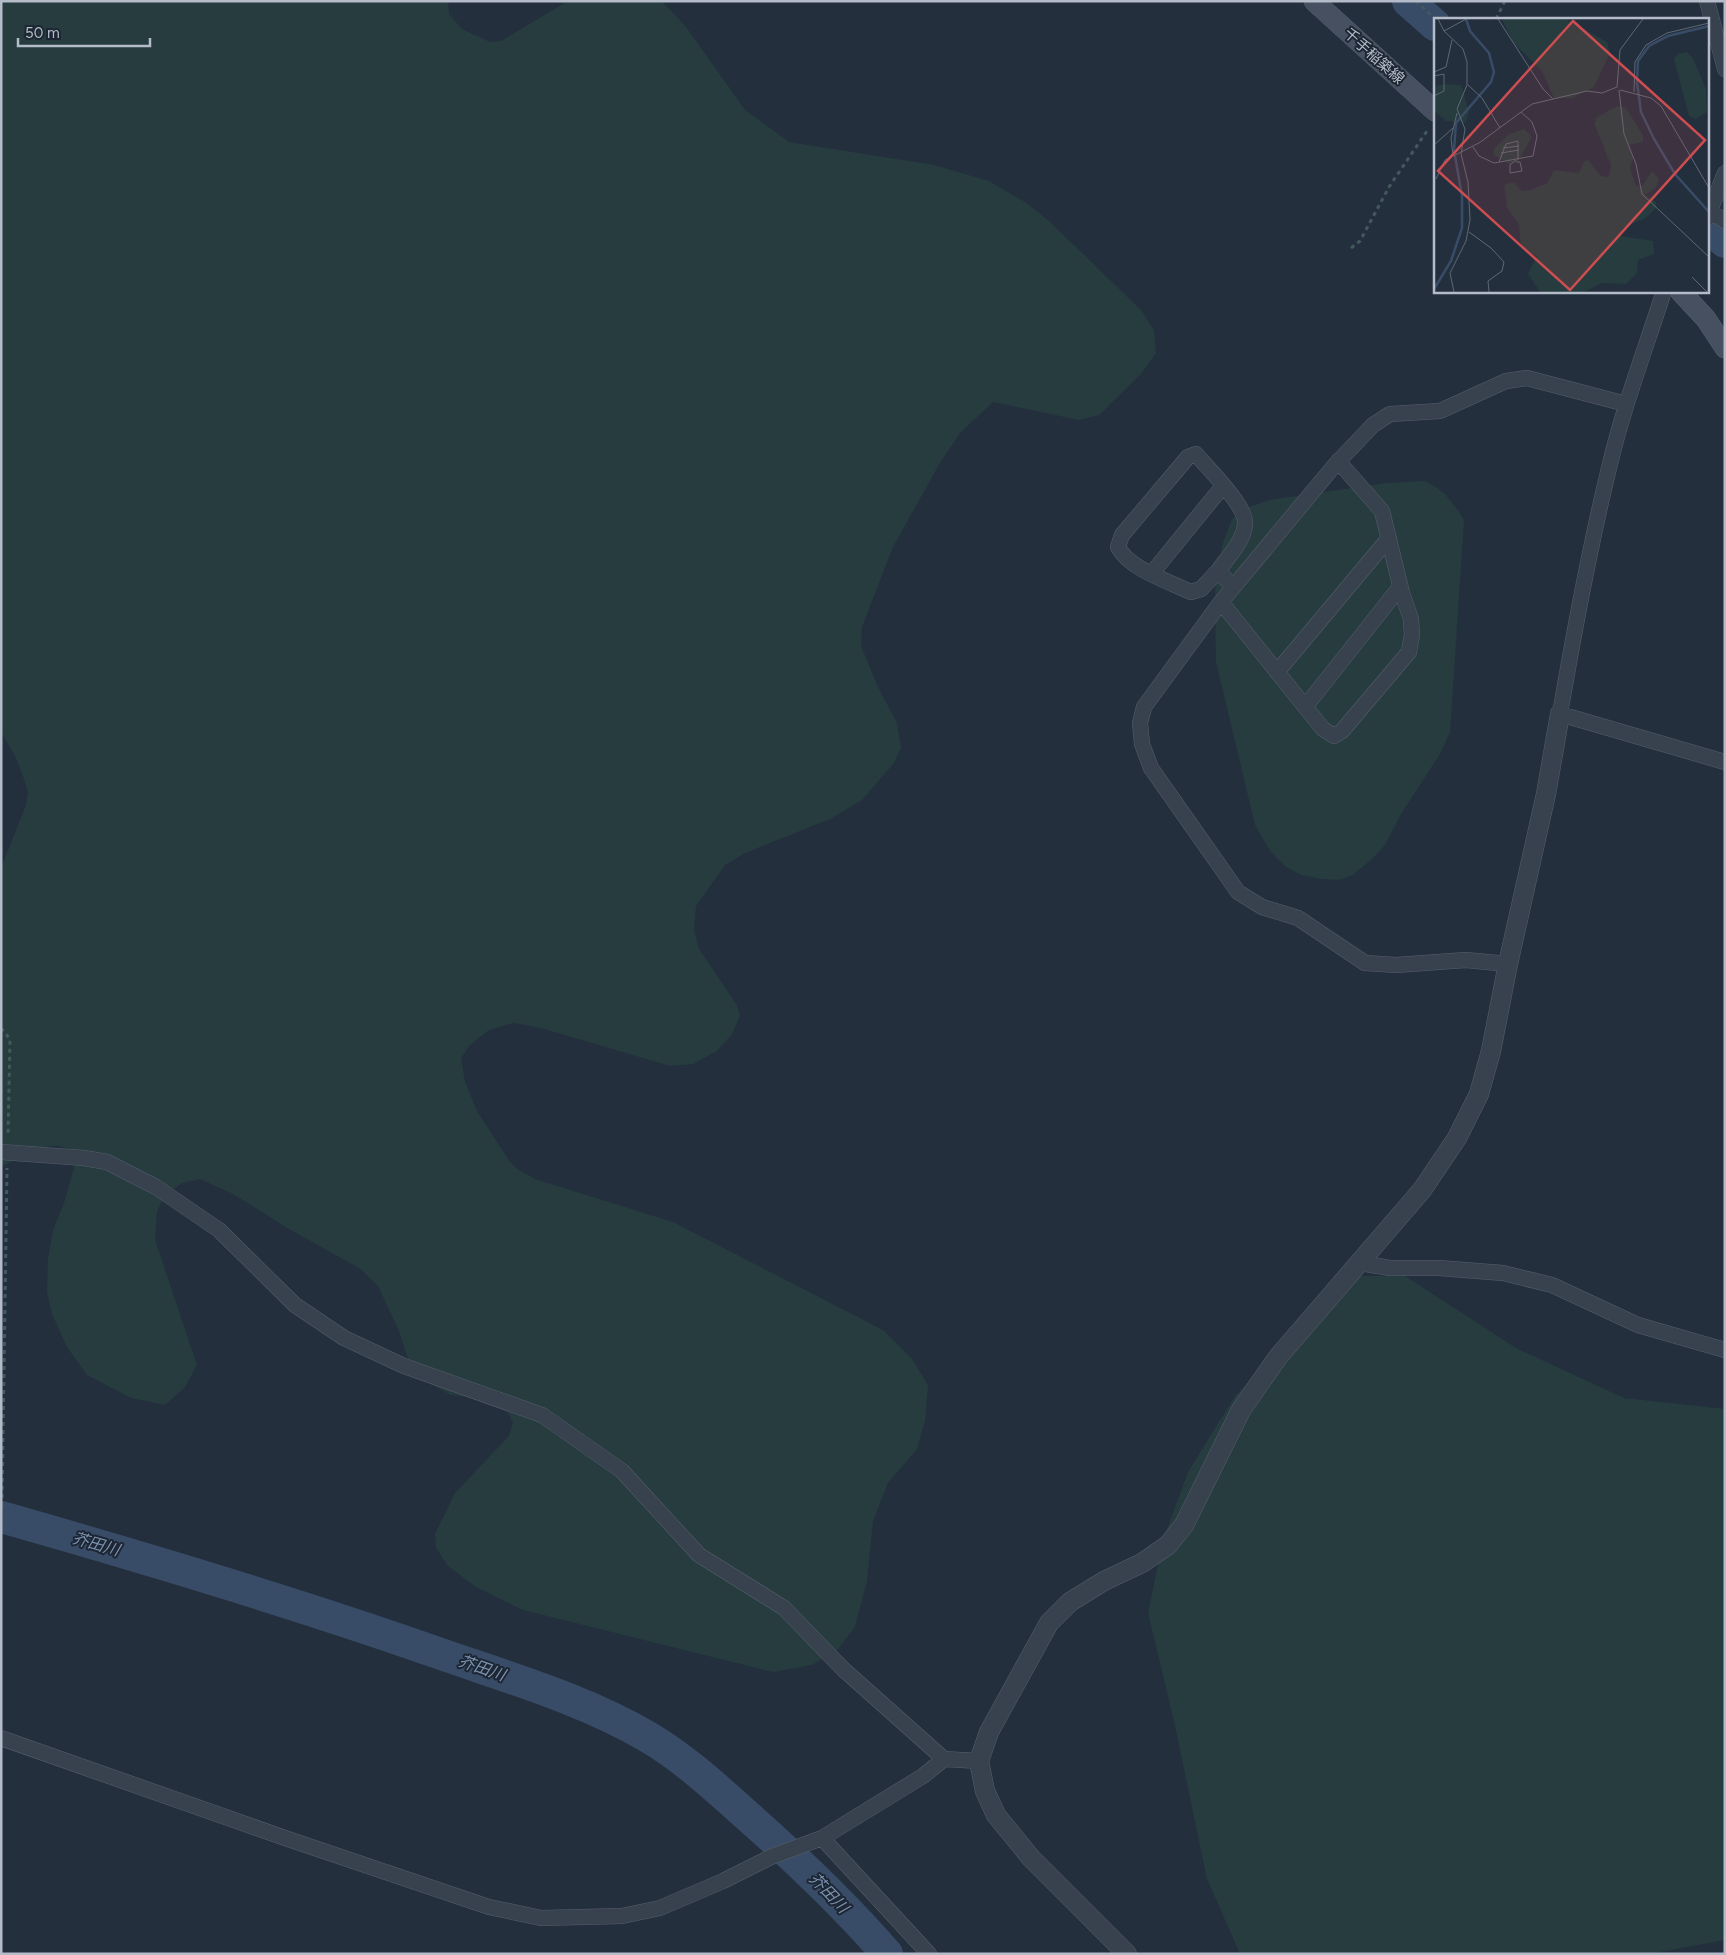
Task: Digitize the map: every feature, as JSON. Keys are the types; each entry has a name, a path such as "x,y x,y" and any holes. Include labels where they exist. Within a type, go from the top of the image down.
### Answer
{"main road":[{"name":"千手稲築線","path":"1314,1 1432,119"},
{"path":"1681,292 1706,319 1725,348"}],"street":[{"path":"1707,1 1724,63"},
{"path":"1725,173 1709,215 1725,222"},
{"path":"1127,1954 1031,1858 996,1815 985,1792 979,1761 988,1732 1049,1623 1070,1602 1104,1581 1142,1564 1168,1545 1184,1525 1241,1410 1278,1356 1422,1190 1457,1138 1475,1103 1491,1051 1508,964 1546,794 1586,571 1609,467 1626,404 1664,292"},
{"path":"1508,964 1466,960 1396,965 1365,963 1298,918 1262,907 1238,892 1151,768 1142,744 1140,723 1144,707 1221,602 1338,461 1373,425 1390,414 1440,411 1506,381 1528,378 1626,404"},
{"path":"1196,454 1239,505 1244,515 1245,525 1239,540 1218,571 1201,590 1191,592 1134,564 1123,555 1118,547 1122,535 1188,456 1196,454"},
{"path":"1221,602 1323,729 1334,736 1342,731 1409,652 1412,635 1411,619 1400,588 1382,511 1338,461"},
{"path":"1152,573 1223,486"},
{"path":"1277,672 1389,538"},
{"path":"1218,571 1233,587"},
{"path":"1306,707 1400,588"},
{"path":"1560,714 1725,762"},
{"path":"4,1152 84,1158 107,1162 156,1187 219,1230 295,1305 344,1338 404,1366 542,1415 622,1470 699,1554 784,1608 843,1669 944,1759 979,1761"},
{"path":"1360,1263 1390,1268 1439,1268 1503,1272 1552,1285 1638,1325 1725,1350"},
{"path":"1,1738 489,1907 541,1918 622,1916 660,1908 723,1881 773,1856 822,1838 923,1776 944,1759"},
{"path":"822,1838 929,1954"}],"path":[{"path":"1416,1 1434,18"},
{"path":"1496,18 1505,1"},
{"path":"1351,248 1360,241 1389,187 1432,119"},
{"path":"1,1028 10,1039 4,1152 2,1506"}],"green space":[{"path":"1,1 448,1 449,14 462,29 490,42 501,41 568,1 662,1 686,27 745,110 789,142 934,165 989,181 1025,202 1048,220 1141,310 1154,330 1156,353 1141,374 1099,415 1079,420 993,402 961,432 941,461 893,547 862,627 861,646 878,687 897,723 901,748 894,763 862,800 830,819 745,853 725,865 696,906 694,930 699,949 737,1005 740,1015 732,1034 717,1051 693,1064 670,1066 541,1028 514,1023 489,1030 470,1045 461,1058 465,1082 477,1111 508,1159 516,1168 535,1179 673,1222 883,1330 912,1359 928,1385 925,1421 917,1449 888,1483 873,1521 867,1581 855,1627 838,1649 812,1665 773,1672 523,1610 476,1587 448,1566 436,1548 435,1534 455,1493 509,1436 513,1423 506,1408 485,1399 451,1395 425,1381 408,1359 399,1331 378,1286 359,1268 289,1229 235,1195 200,1179 182,1183 165,1195 157,1211 155,1240 197,1365 185,1387 165,1405 131,1398 87,1375 67,1347 52,1314 47,1292 48,1259 53,1230 64,1203 74,1168 74,1154 66,1148 48,1146 28,1153 1,1167 1,868 26,805 28,792 16,758 1,732"},
{"path":"1425,481 1438,488 1448,497 1464,520 1450,732 1440,754 1401,814 1385,845 1372,859 1353,875 1339,880 1301,875 1286,867 1270,851 1255,825 1216,662 1215,589 1222,546 1232,519 1246,508 1269,500 1387,483"},
{"path":"1359,1276 1405,1276 1516,1348 1624,1398 1725,1409 1725,1940 1649,1954 1240,1954 1207,1879 1174,1721 1148,1613 1163,1540 1188,1472 1235,1396 1298,1329"}],"waterway":[{"path":"1408,1 1434,24"},
{"path":"1708,228 1725,242"},
{"name":"芥田川","path":"1,1517 167,1565 387,1635 547,1691 624,1724 673,1753 720,1792 818,1881 887,1954"}]}
